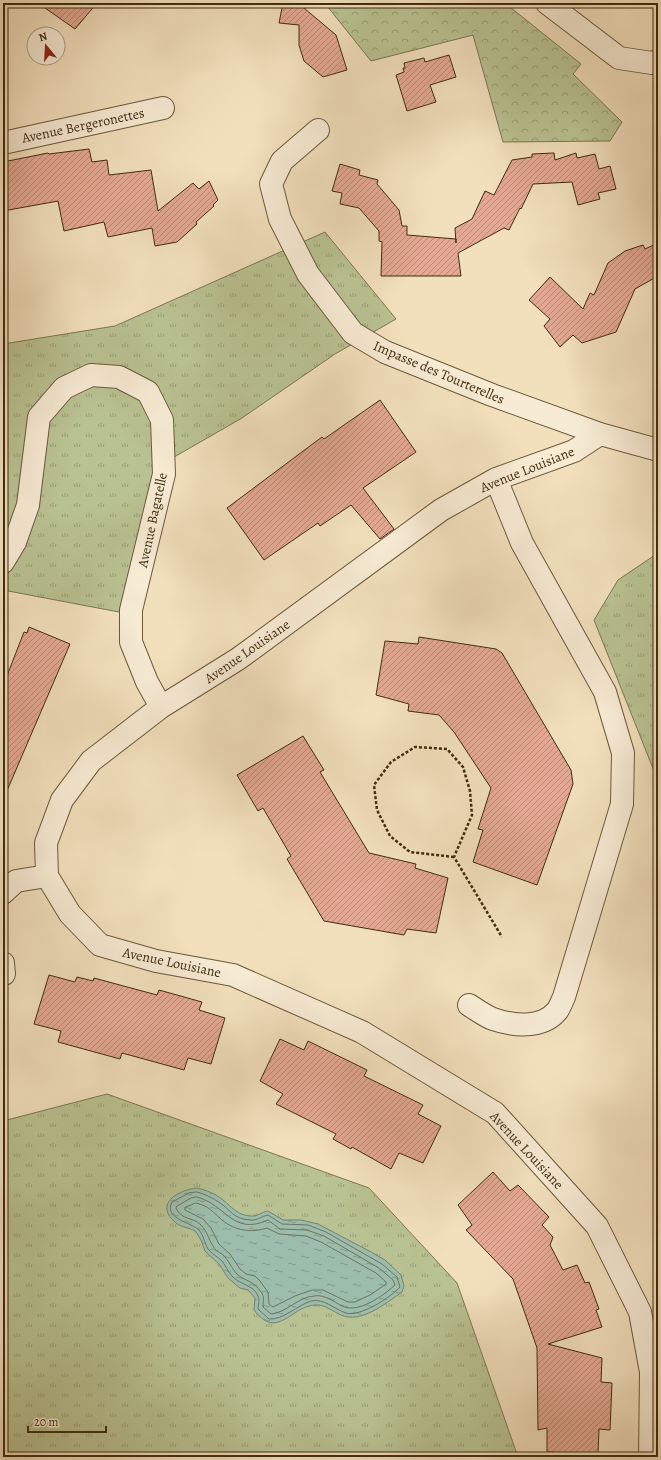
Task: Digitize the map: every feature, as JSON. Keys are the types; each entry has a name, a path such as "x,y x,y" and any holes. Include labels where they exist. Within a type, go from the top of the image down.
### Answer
{"street":[{"path":"547,3 619,58 652,63 658,62"},
{"name":"Avenue Bergeronettes","path":"3,143 163,108"},
{"name":"Impasse des Tourterelles","path":"318,130 282,161 271,184 280,219 308,274 353,333 385,352 492,395 600,434 658,450"},
{"name":"Avenue Bagatelle","path":"3,562 15,542 28,505 39,417 64,388 91,375 119,377 148,392 162,420 164,474 131,610 131,642 146,682 161,707"},
{"name":"Avenue Louisiane","path":"600,434 574,451 496,478 441,510 238,659 161,707 91,761 62,800 46,843 47,876 70,914 100,945 156,962 233,975 362,1032 495,1113 596,1226 640,1312 651,1372 650,1457"},
{"path":"469,1005 492,1019 516,1024 530,1024 545,1019 557,1011 564,997 622,804 623,754 605,692 522,543 496,478"},
{"path":"3,893 16,881 47,876"}],"path":[{"path":"415,747 447,749 463,766 470,791 472,815 454,857 410,852 390,836 377,810 374,785 391,762 415,747"},
{"path":"454,857 502,937"}],"green space":[{"path":"328,3 505,3 581,64 573,74 622,122 610,141 503,142 473,35 371,61 327,6"},
{"path":"325,232 396,319 335,354 242,418 155,468 119,612 3,590 3,344 115,326"},
{"path":"658,553 658,781 594,620 618,580"},
{"path":"107,1094 369,1188 457,1283 518,1457 3,1457 3,1121"}],"water":[{"path":"197,1188 217,1196 235,1210 245,1215 255,1216 268,1211 283,1220 301,1220 318,1224 385,1260 401,1275 404,1286 402,1292 373,1311 357,1317 341,1315 326,1307 316,1305 307,1307 284,1320 277,1322 270,1322 262,1319 254,1310 255,1298 248,1290 240,1288 228,1278 219,1264 205,1251 196,1232 178,1225 167,1210 171,1199 176,1195 190,1189"}],"building":[{"path":"38,3 97,3 75,29"},
{"path":"283,3 298,3 336,35 347,70 323,77 304,61 299,45 299,25 279,23"},
{"path":"449,55 456,77 430,85 436,102 407,111 396,75 404,72 404,63 424,58 425,62"},
{"path":"89,149 92,162 107,160 109,175 151,170 158,211 193,183 199,189 209,181 218,200 213,205 214,206 196,222 197,224 177,242 155,246 152,228 108,237 104,222 64,231 58,201 3,211 3,162 48,153"},
{"path":"554,153 555,160 576,153 577,158 595,154 599,169 610,166 616,189 598,193 600,199 578,205 572,182 533,184 509,230 504,228 458,253 461,276 381,276 382,242 379,241 379,231 359,208 340,204 342,193 332,191 340,164 360,170 359,175 378,180 377,184 399,210 402,226 407,226 407,235 456,239 455,228 472,219 485,191 494,195 512,160 532,157 532,154"},
{"path":"658,243 658,276 635,289 616,332 582,343 573,335 560,347 544,326 550,319 529,300 550,277 583,309 590,293 594,295 608,263 625,251 643,245 645,249"},
{"path":"380,400 416,452 363,488 394,529 380,539 351,505 320,526 318,523 264,560 227,508 322,437 324,439"},
{"path":"29,627 70,644 3,800 3,686 24,632 27,633"},
{"path":"419,637 496,649 502,653 571,770 573,784 537,885 473,862 483,830 478,829 491,788 454,732 439,715 408,711 409,704 376,695 385,641 418,644"},
{"path":"303,736 324,770 320,772 369,853 416,864 415,868 448,878 436,933 407,929 404,935 324,921 287,859 291,856 263,808 258,811 237,775"},
{"path":"49,975 75,982 77,977 93,981 94,978 157,995 159,990 202,1002 199,1010 225,1018 211,1064 188,1058 184,1070 122,1053 120,1059 58,1042 61,1031 34,1024"},
{"path":"280,1039 304,1050 308,1041 367,1070 364,1076 423,1105 418,1114 441,1126 423,1163 399,1153 391,1169 352,1147 351,1149 333,1139 336,1134 276,1104 283,1094 260,1081"},
{"path":"493,1172 510,1191 518,1185 549,1217 542,1225 553,1237 550,1245 563,1270 577,1265 585,1283 589,1282 599,1309 596,1310 602,1327 548,1344 602,1358 601,1382 612,1383 610,1430 599,1429 598,1454 547,1452 547,1428 538,1430 537,1348 513,1279 466,1230 472,1225 458,1205"}]}
